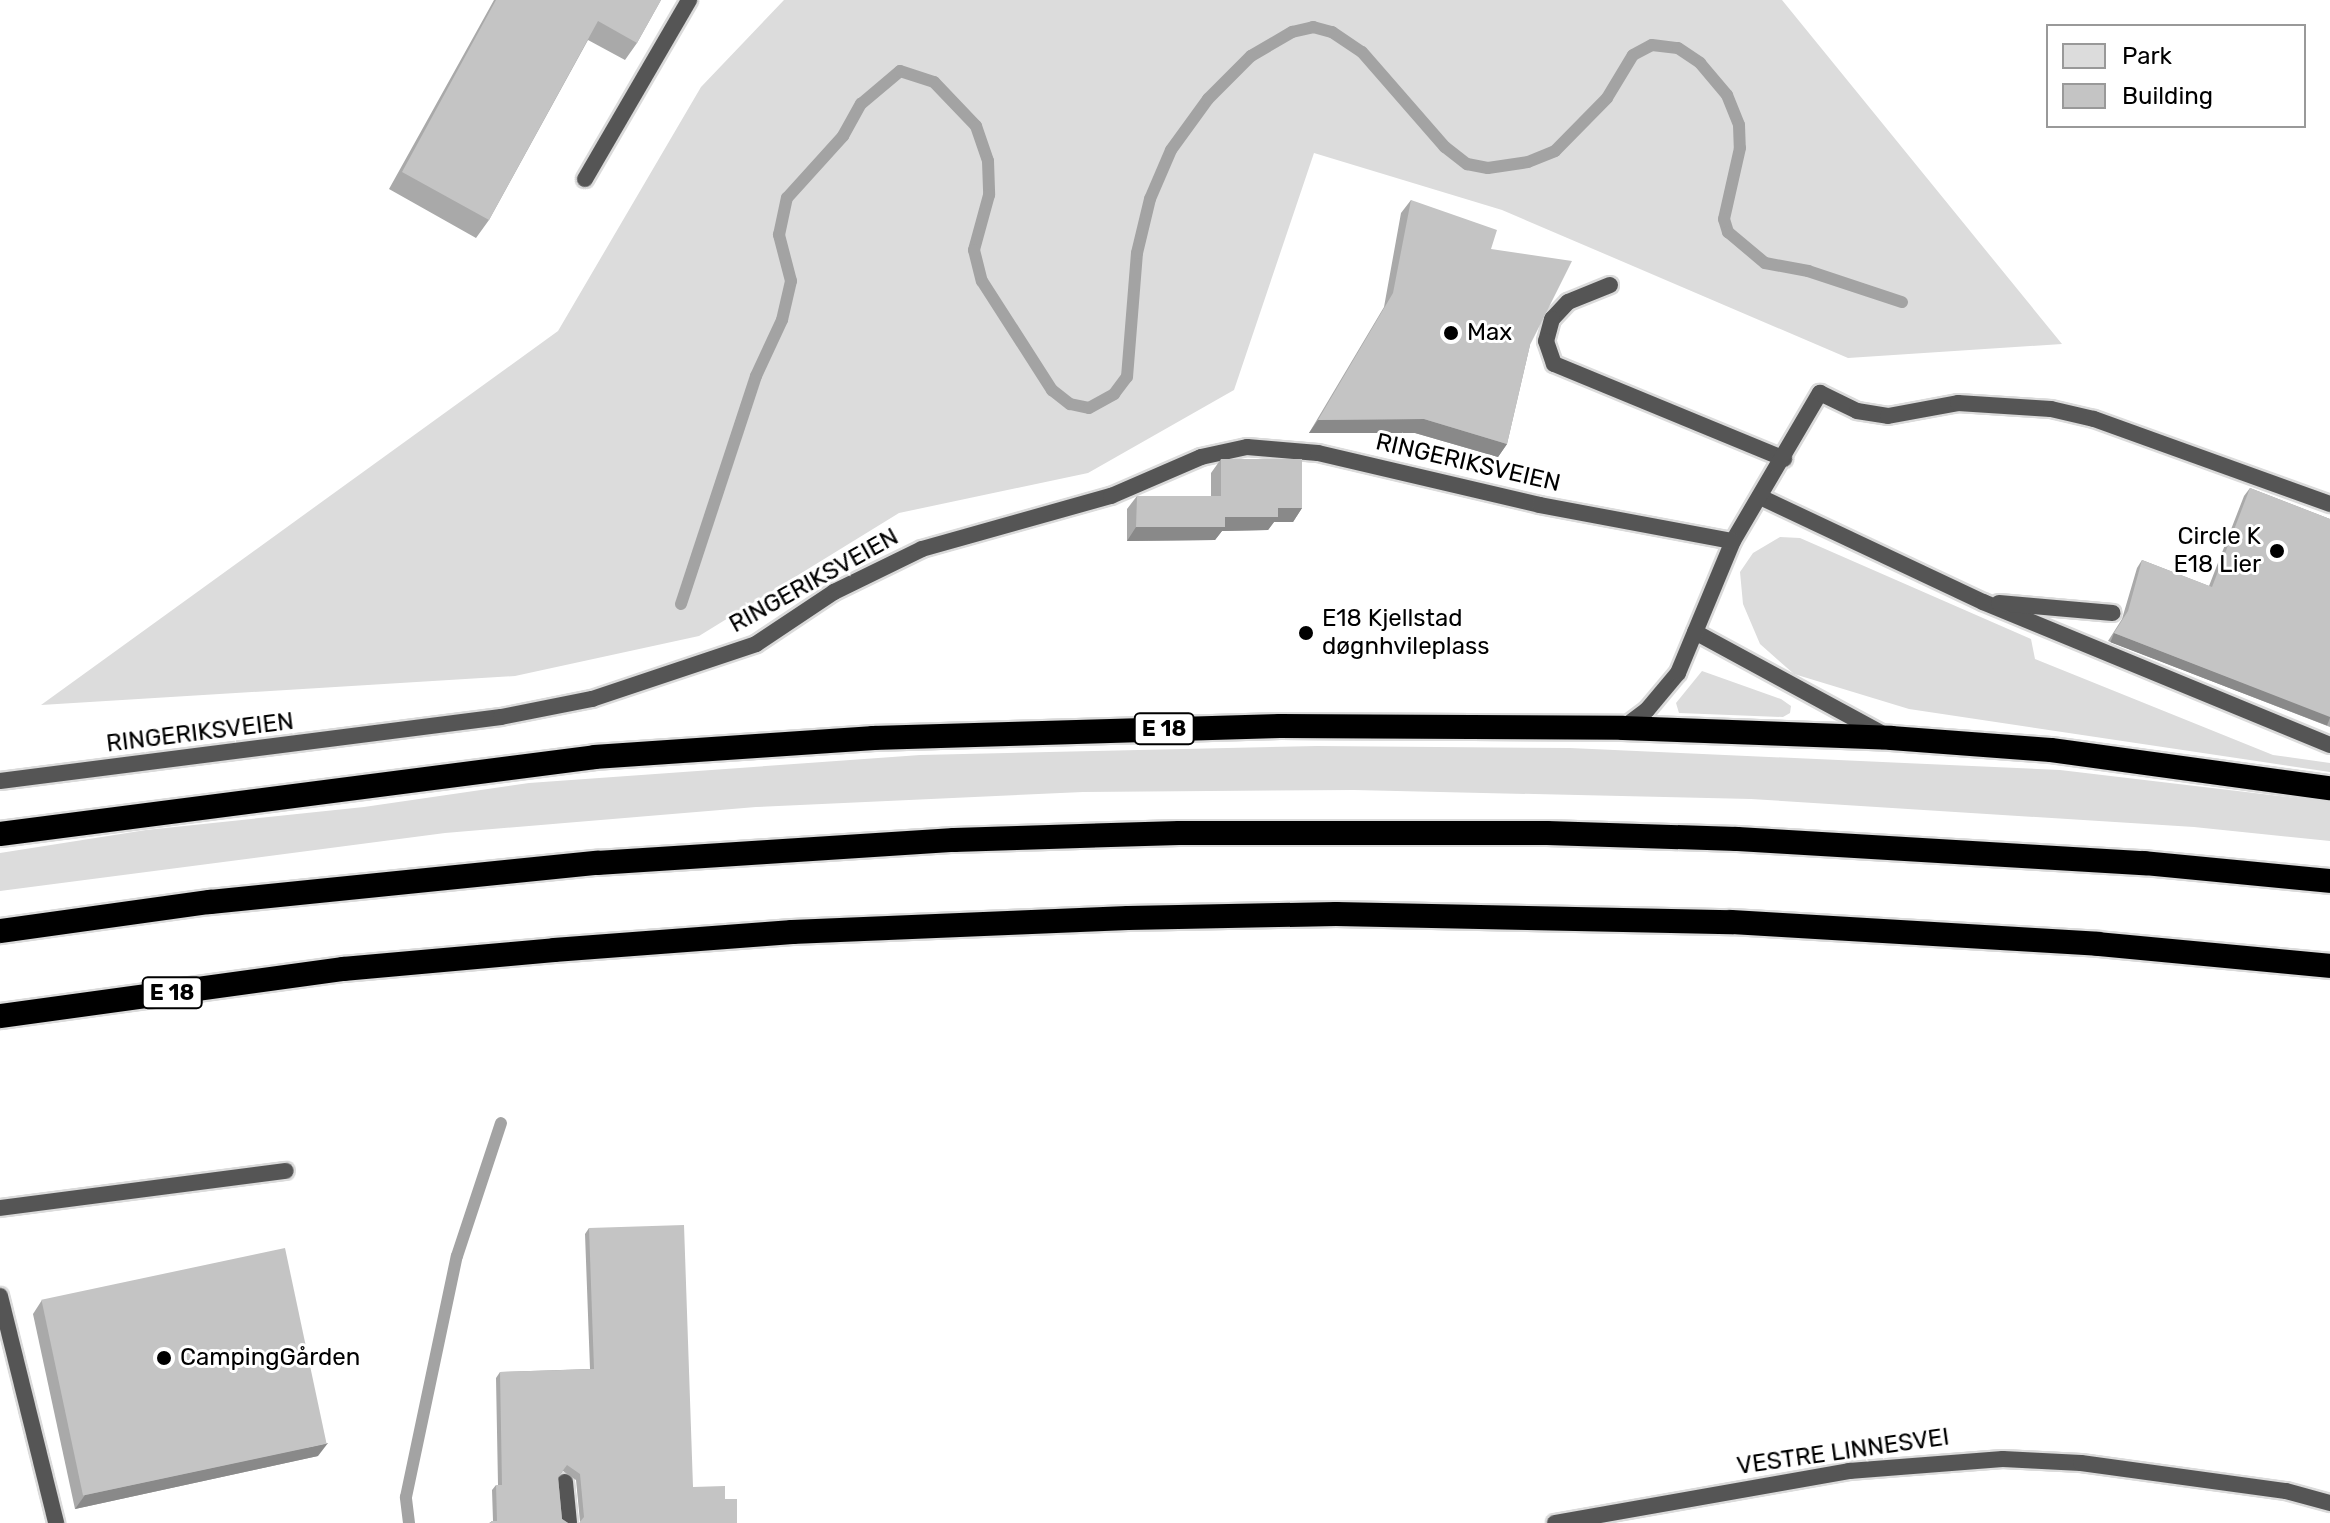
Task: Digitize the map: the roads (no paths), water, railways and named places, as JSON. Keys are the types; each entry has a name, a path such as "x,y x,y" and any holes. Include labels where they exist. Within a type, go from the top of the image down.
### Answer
{"highway":[{"name":"E 18","path":"0,834 581,759 801,743 1280,726 1623,728 1891,738 2051,750 2330,788"},
{"path":"0,931 225,900 597,863 938,841 1179,833 1499,832 1737,839 2129,862 2330,881"},
{"name":"E 18","path":"0,1016 343,969 554,950 792,932 1144,917 1336,914 1731,922 2083,943 2330,966"}],"lane":[{"path":"585,179 689,0"},
{"path":"1610,285 1568,302 1552,319 1546,341 1554,364 1784,459"},
{"path":"1623,728 1664,692 1695,632 1733,541 1784,459 1820,393 1857,411 1888,416 1958,403 2051,409 2094,419 2330,504"},
{"name":"RINGERIKSVEIEN","path":"0,781 486,719 592,699 756,644 834,592 922,549 1111,496 1229,450 1275,447 1318,453 1540,505 1733,541"},
{"path":"1760,497 1983,602 2330,745"},
{"path":"1983,602 2113,613"},
{"path":"1695,632 1891,738"},
{"path":"0,1208 286,1171"},
{"path":"0,1296 56,1523"},
{"name":"VESTRE LINNESVEI","path":"1555,1523 1849,1471 2003,1459 2097,1465 2286,1491 2330,1503"},
{"path":"565,1482 569,1523"}],"waterway":[{"path":"681,604 756,376 782,320 791,281 779,235 787,198 843,136 861,104 900,71 934,82 976,126 988,161 989,195 974,250 982,281 1052,390 1070,404 1089,408 1114,394 1127,377 1137,253 1150,199 1171,150 1208,99 1251,56 1292,32 1313,27 1332,32 1362,52 1445,147 1467,164 1488,168 1528,162 1555,151 1607,98 1633,55 1652,45 1678,48 1700,63 1727,95 1739,125 1740,148 1724,219 1728,232 1765,263 1808,271 1902,302"},
{"path":"409,1523 406,1497 457,1256 501,1123"}],"place":[{"name":"Max","path":"1451,333"},
{"name":"Circle K E18 Lier","path":"2277,551"},
{"name":"E18 Kjellstad døgnhvileplass","path":"1306,633"},
{"name":"CampingGården","path":"164,1358"}]}
